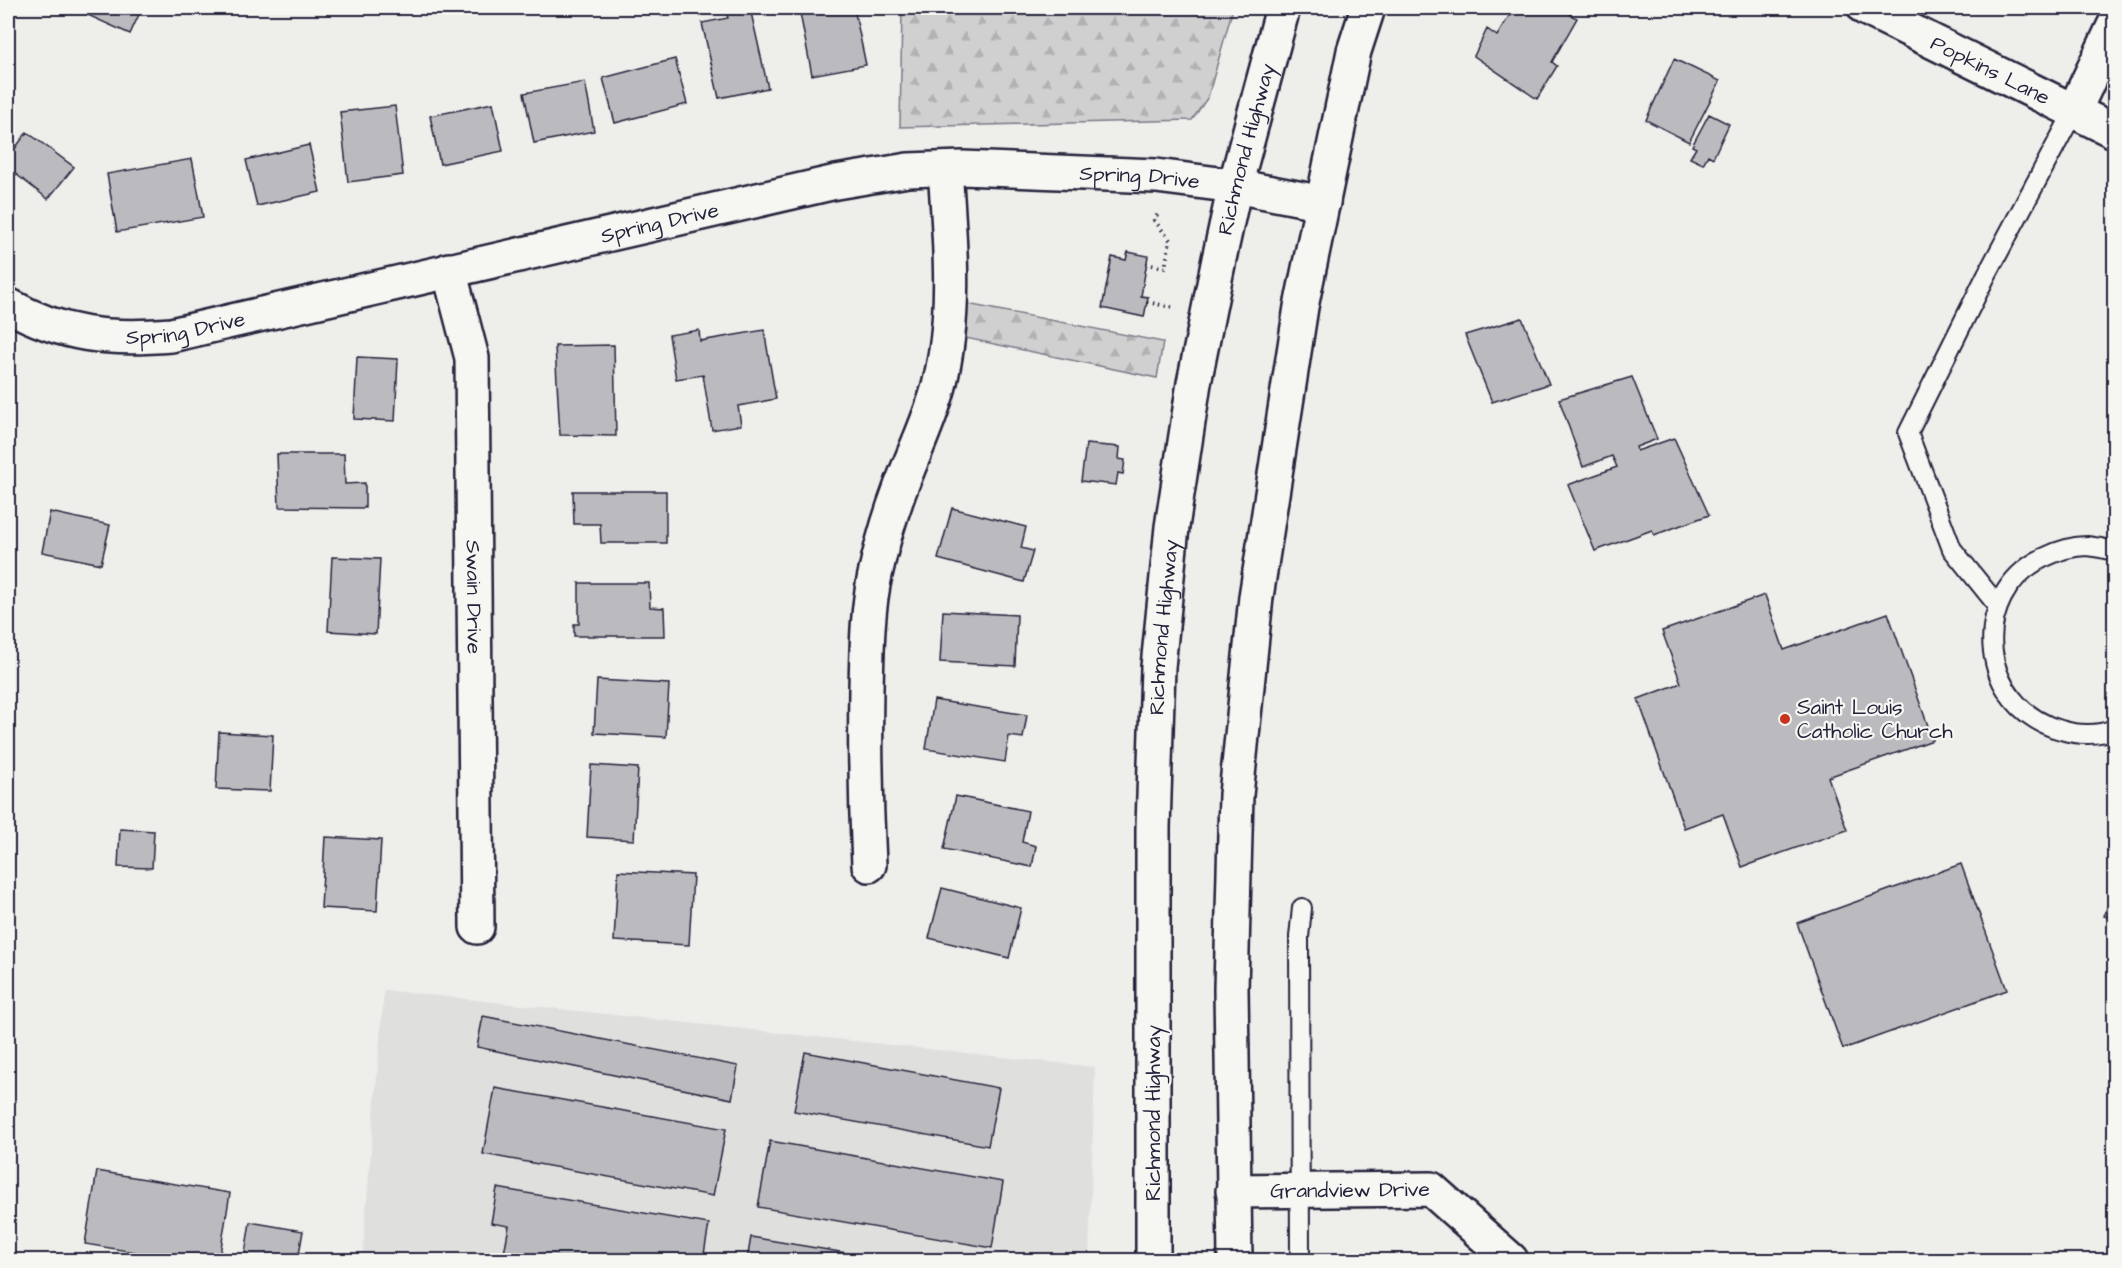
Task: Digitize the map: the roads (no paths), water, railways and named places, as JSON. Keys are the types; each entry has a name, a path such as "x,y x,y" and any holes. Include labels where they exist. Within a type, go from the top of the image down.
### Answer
{"main road":[{"name":"Richmond Highway","path":"1153,1260 1153,840 1158,667 1173,527 1194,383 1235,186 1283,8"},
{"path":"1235,1260 1232,989 1237,783 1257,589 1301,307 1354,51 1368,8"},
{"name":"Popkins Lane","path":"1865,8 2115,131"},
{"path":"2074,111 2115,26"},
{"name":"Spring Drive","path":"8,305 45,323 86,334 128,338 171,335 836,182 908,170 945,169 1156,176 1235,186 1323,203"},
{"path":"869,865 866,724 874,577 885,532 899,491 926,428 936,396 950,323 949,222 945,169"},
{"name":"Swain Drive","path":"449,270 472,357 477,927"},
{"name":"Grandview Drive","path":"1233,1191 1431,1189 1511,1260"}],"lane":[{"path":"1998,606 1952,549 1908,433 1981,286 2074,111"},
{"path":"2115,551 2086,546 2058,550 2033,563 2012,582 1998,606 1991,634 1994,662 2005,689 2023,712 2048,727 2076,734 2107,733 2115,729"},
{"path":"1300,1260 1299,937 1302,908"}],"place":[{"name":"Saint Louis Catholic Church","path":"1785,719"}]}
